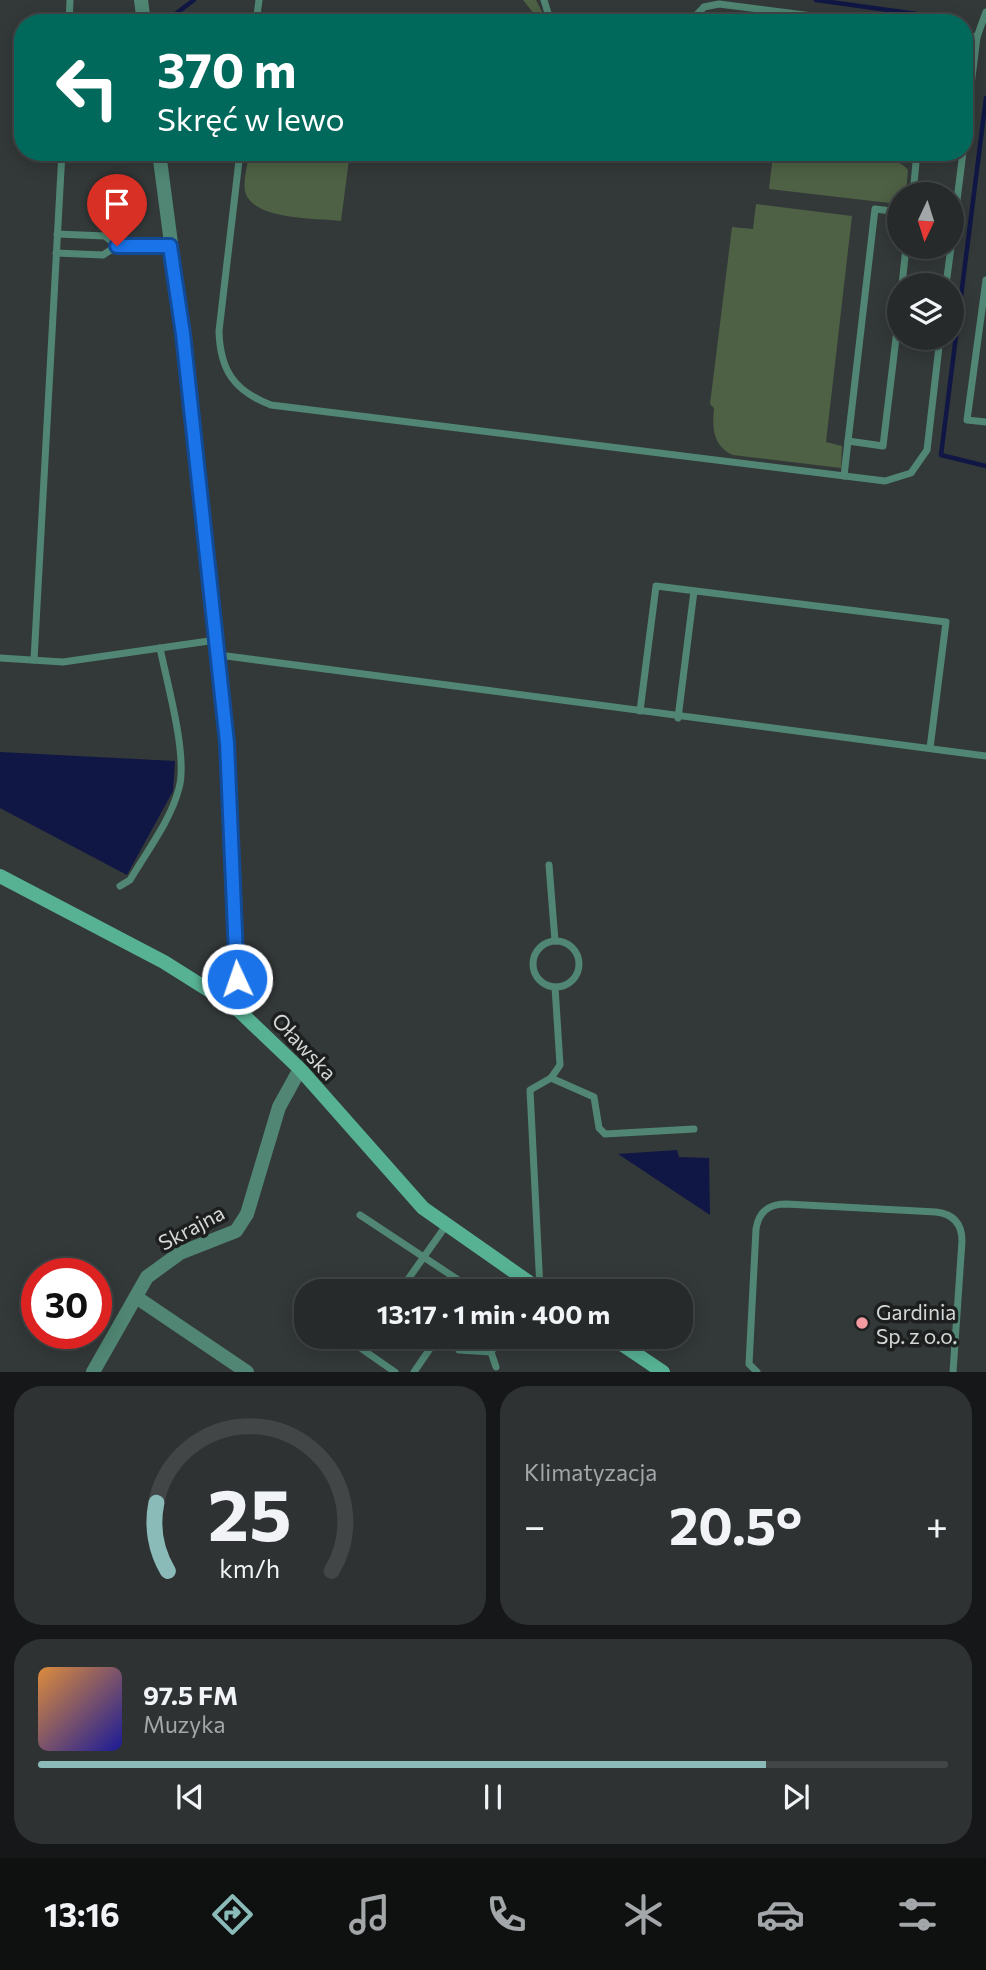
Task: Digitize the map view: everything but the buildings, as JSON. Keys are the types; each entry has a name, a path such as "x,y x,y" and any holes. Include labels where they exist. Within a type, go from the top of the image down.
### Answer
{"street":[{"path":"160,161 227,743 237,979 234,1006"},
{"name":"Oławska","path":"0,876 164,962 234,1006 300,1069 423,1208 445,1227 523,1279"},
{"name":"Skrajna","path":"93,1371 147,1277 180,1253 236,1231 247,1214 279,1107 300,1069"},
{"path":"136,1297 247,1371"},
{"path":"629,1349 663,1371"}],"lane":[{"path":"697,14 704,7 719,4 797,14"},
{"path":"973,65 977,37 986,12"},
{"path":"973,36 977,37"},
{"path":"34,660 61,161"},
{"path":"239,161 219,331 219,352 225,370 236,387 252,398 271,405 844,477 898,480 920,463 927,450 939,350"},
{"path":"914,182 917,161"},
{"path":"959,182 962,161"},
{"path":"844,477 875,209 887,210"},
{"path":"57,234 105,236 117,246"},
{"path":"56,253 103,255 117,246 170,246"},
{"path":"986,280 982,344 967,420 986,422"},
{"path":"848,441 883,446 895,350"},
{"path":"640,711 656,586 946,622 930,748"},
{"path":"678,718 694,591"},
{"path":"120,887 130,880 175,801 180,785 181,759 160,648"},
{"path":"0,658 63,662 160,648 218,648 678,718 986,756"},
{"path":"549,865 555,941"},
{"path":"555,941 575,950 579,964 574,978 555,987 540,981 533,968 536,952 548,942 555,941"},
{"path":"539,1279 530,1090 551,1078 560,1065 555,987"},
{"path":"551,1078 594,1097 599,1128 605,1134 694,1129"},
{"path":"757,1371 749,1364 756,1228 761,1213 776,1204 936,1212 953,1217 962,1232 953,1371"},
{"path":"360,1215 457,1279"},
{"path":"408,1279 445,1227"},
{"path":"362,1349 395,1371"},
{"path":"414,1371 430,1349"},
{"path":"459,1350 491,1352"},
{"path":"491,1352 496,1367"}],"green space":[{"path":"523,0 536,0 543,14 534,14"},
{"path":"248,161 349,161 341,221 287,216 260,208 250,201 245,191"},
{"path":"754,161 893,161 908,170 907,182 887,182 887,203 769,189 772,163"},
{"path":"756,204 852,216 826,442 842,446 841,468 733,455 721,447 715,436 714,408 710,404 732,227 753,229"}],"shaded area":[{"path":"0,752 175,761 173,791 127,875 0,808"},
{"path":"677,1150 679,1157 709,1158 710,1215 618,1154"}],"waterway":[{"path":"175,14 194,0"},
{"path":"816,0 917,14"},
{"path":"986,98 941,455 986,466"}],"place":[{"name":"Gardinia Sp. z o.o.","path":"862,1323"}],"route":[{"path":"117,246 170,246 183,334 219,655 227,743 237,979"}]}
